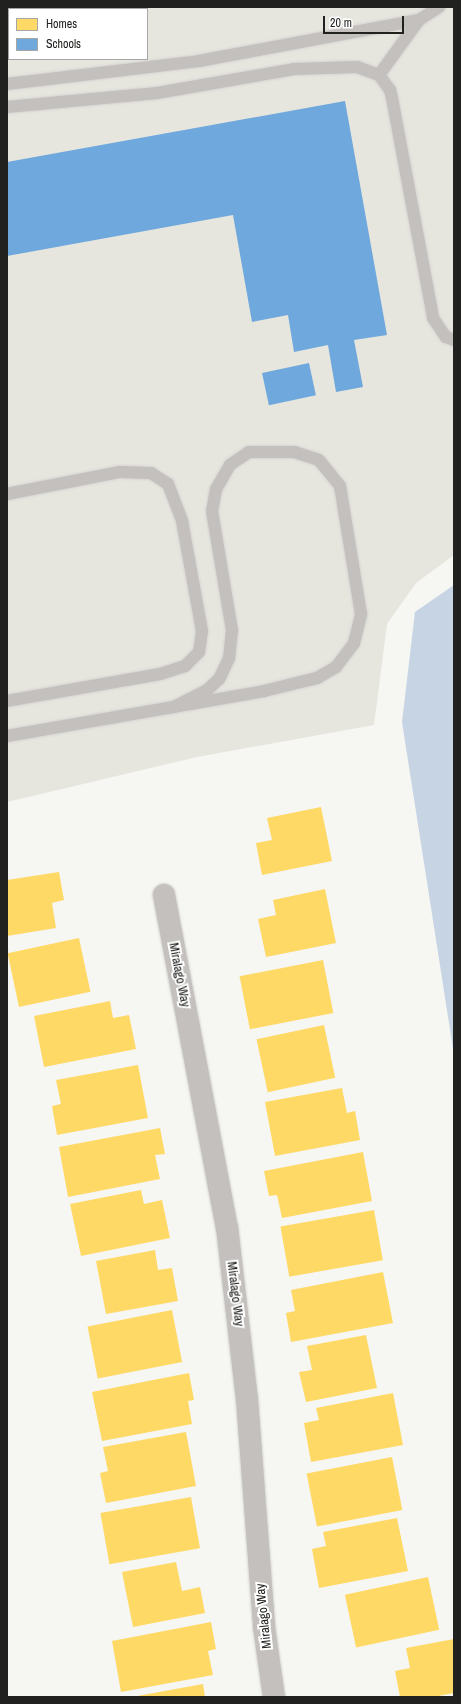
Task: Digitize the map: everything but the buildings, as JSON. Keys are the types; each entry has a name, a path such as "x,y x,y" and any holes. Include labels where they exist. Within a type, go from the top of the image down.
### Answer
{"street":[{"name":"Miralago Way","path":"164,895 229,1243 247,1399 264,1627 274,1697"}],"lane":[{"path":"379,75 419,20 439,7"},
{"path":"7,84 199,61 419,20"},
{"path":"7,107 157,93 294,69 357,67 379,75 390,90 392,98 433,318 446,337 454,340"},
{"path":"7,736 174,707 264,691 317,678 336,667 354,643 361,614 340,486 319,460 294,452 249,452 230,465 216,489 212,511 232,630 229,658 219,679 207,690 174,707"},
{"path":"7,494 120,472 151,472 168,484 182,521 202,631 199,652 185,666 160,674 7,702"}],"shaded area":[{"path":"7,7 454,7 454,555 416,583 387,624 374,725 197,757 7,802"}],"water":[{"path":"454,585 454,1055 402,722 415,612"}]}
